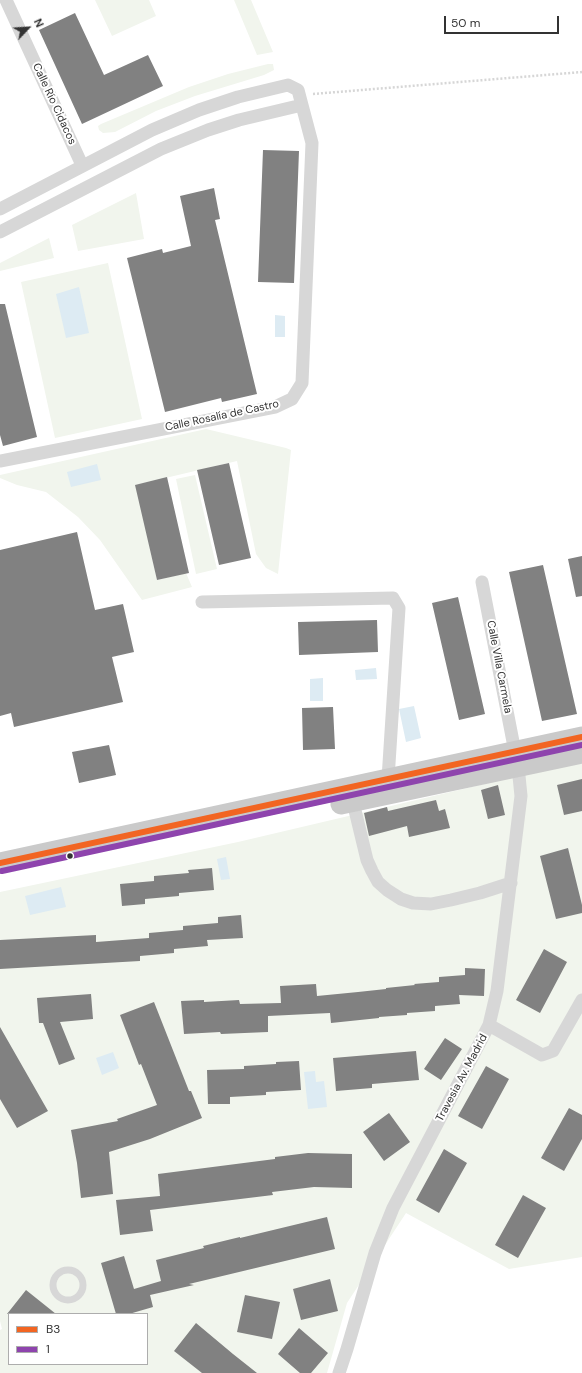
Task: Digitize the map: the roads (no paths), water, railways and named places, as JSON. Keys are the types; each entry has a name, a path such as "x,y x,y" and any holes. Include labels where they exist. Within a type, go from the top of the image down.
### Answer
{"main road":[{"path":"0,865 353,802 516,759 582,737"},
{"path":"0,865 388,779 516,759 582,753"}],"street":[{"name":"Calle Río Cidacos","path":"6,0 82,165"},
{"path":"0,209 82,165 152,130 199,110 238,97 288,85 298,90 301,100 214,128 161,149 0,232"},
{"name":"Calle Rosalía de Castro","path":"0,461 275,407 292,399 302,383 312,143 301,100"},
{"name":"Calle Villa Carmela","path":"482,582 516,759"},
{"path":"202,602 393,598 398,608 388,779"},
{"name":"Travesia Av. Madrid","path":"339,1373 348,1349 375,1254 393,1208 489,1025 497,991 521,796 516,759"},
{"path":"353,802 367,860 372,871 378,882 401,899 413,903 431,904 480,893 511,883"},
{"path":"489,1025 542,1055 553,1051 582,1000"}],"lane":[{"path":"68,1270 74,1271 78,1274 83,1282 82,1292 79,1296 71,1300 57,1296 54,1287 56,1277 68,1270"}]}
